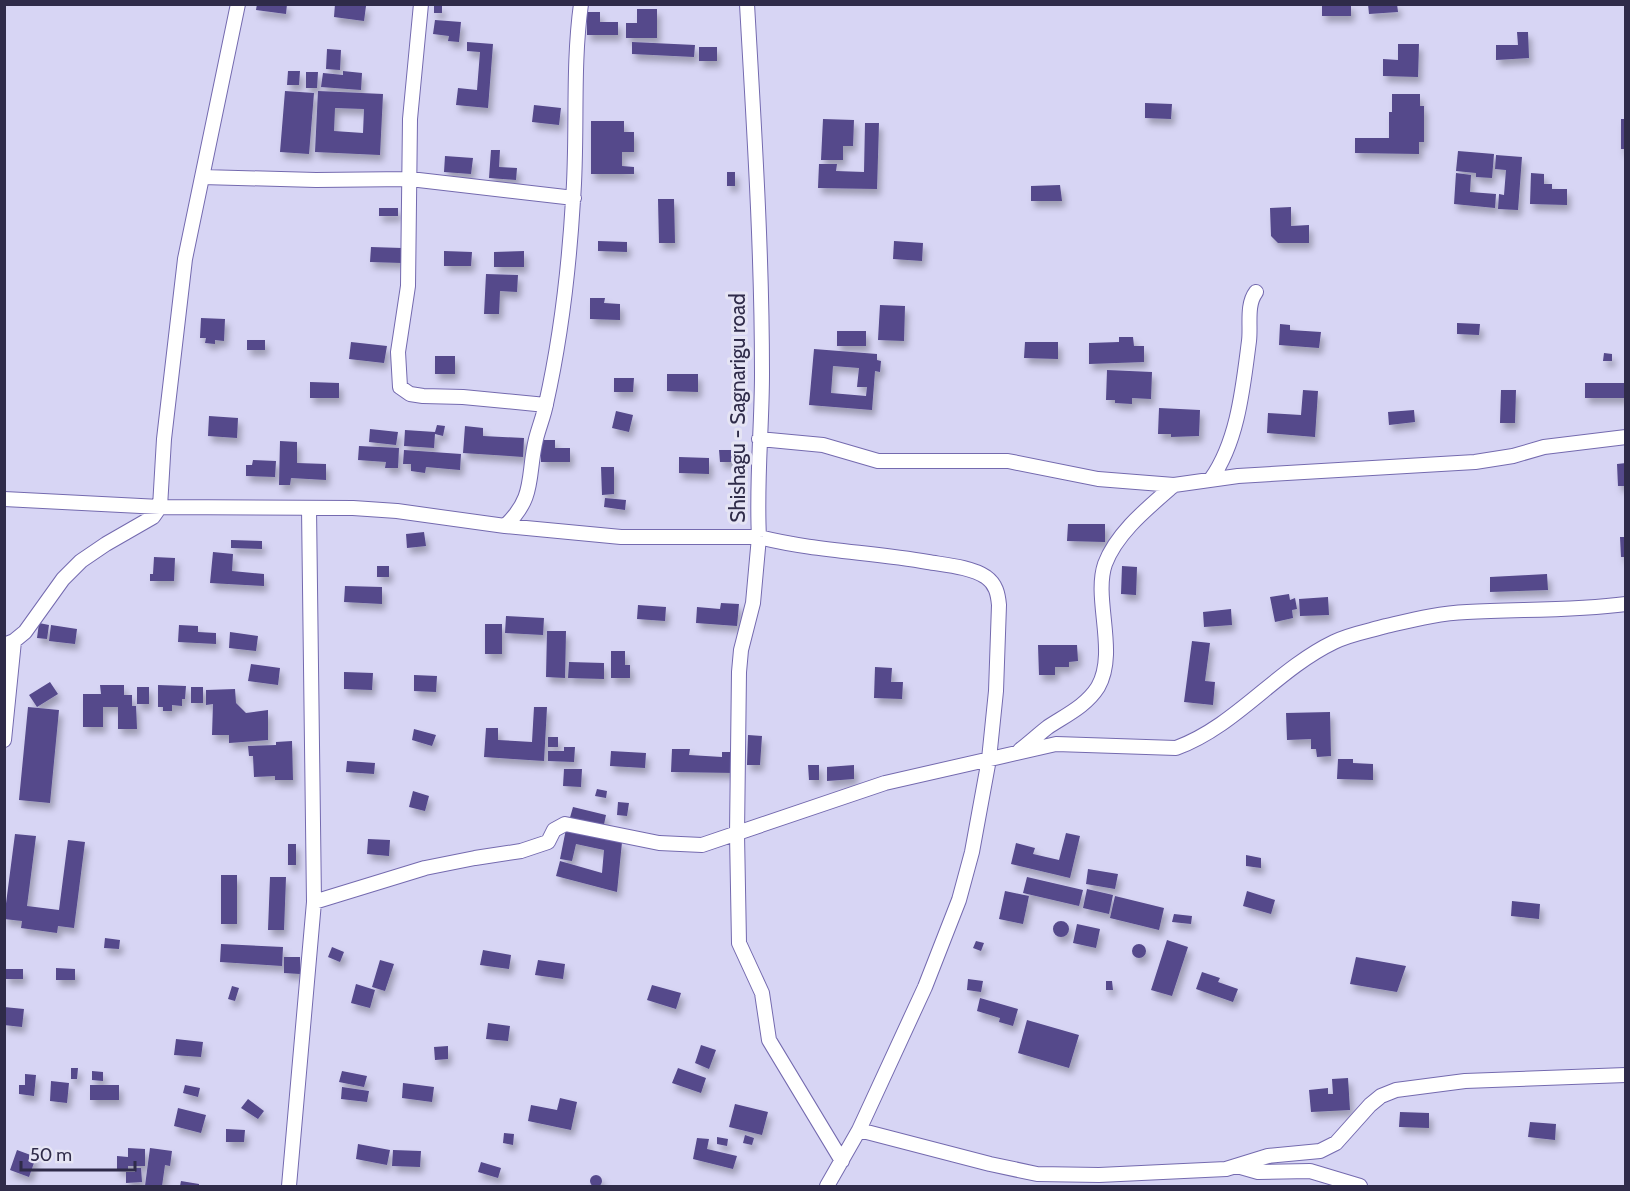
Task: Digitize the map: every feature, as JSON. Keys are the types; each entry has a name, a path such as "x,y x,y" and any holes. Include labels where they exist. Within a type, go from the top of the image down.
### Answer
{"street":[{"path":"4,740 9,643 25,633 63,579 81,561 153,517 160,507 164,439 185,259 238,4"},
{"path":"421,4 410,119 408,286 398,352 400,387 410,394 423,396 463,397 546,405"},
{"path":"505,526 518,514 526,500 536,440 546,405 560,329 574,198 575,89 581,4"},
{"name":"Shishagu - Sagnarigu road","path":"747,4 759,244 762,375 759,537 801,547 870,554 964,568 986,577 993,584 998,593 999,605 996,680 989,759 972,852 959,900 925,987 860,1130 827,1186"},
{"path":"201,177 316,180 410,179 574,198"},
{"path":"1211,479 1225,456 1237,410 1249,341 1250,305 1256,292"},
{"path":"759,440 823,445 878,460 1008,461 1098,479 1174,485 1192,484 1211,479 1475,462 1513,456 1544,447 1626,437"},
{"path":"1018,752 1080,706 1097,688 1104,669 1106,634 1103,599 1104,566 1118,541 1142,513 1174,485"},
{"path":"4,499 160,507 378,509 505,526 621,537 759,537 753,603 741,651 739,672 737,834 739,944 762,993 769,1040 842,1161"},
{"path":"289,1186 314,902 309,508"},
{"path":"314,902 447,863 521,851 548,842 554,830 564,825 659,843 702,845 885,783 1056,744 1176,748 1215,730 1308,657 1335,642 1361,632 1414,620 1466,612 1626,604"},
{"path":"860,1130 1037,1174 1099,1175 1226,1169 1268,1156 1320,1151 1336,1143 1381,1096 1396,1090 1465,1081 1626,1075"},
{"path":"1237,1166 1258,1172 1310,1171 1360,1186"}],"building":[{"path":"257,4 287,4 286,14 256,10"},
{"path":"335,4 366,6 364,21 334,17"},
{"path":"1322,4 1351,4 1351,16 1322,16"},
{"path":"1368,4 1397,4 1398,12 1369,14"},
{"path":"434,6 442,6 442,13 434,13"},
{"path":"637,9 657,9 657,38 626,38 626,23 637,23"},
{"path":"587,12 600,12 600,22 618,22 618,35 587,35"},
{"path":"435,20 461,22 459,42 448,41 449,36 433,34"},
{"path":"1517,32 1528,32 1529,58 1496,60 1496,45 1518,45"},
{"path":"467,42 493,44 488,108 456,105 458,88 477,90 480,52 467,51"},
{"path":"632,42 695,45 694,57 632,54"},
{"path":"1398,44 1419,44 1418,77 1383,76 1383,59 1398,60"},
{"path":"699,47 717,47 717,61 699,61"},
{"path":"327,49 341,50 340,70 326,69"},
{"path":"288,71 300,71 299,85 287,85"},
{"path":"343,71 362,73 361,90 321,87 323,73 343,75"},
{"path":"306,72 318,72 317,88 306,88"},
{"path":"285,91 314,93 309,154 280,152"},
{"path":"318,91 383,94 380,155 315,152","holes":["335,108 364,109 363,133 334,131"]},
{"path":"1392,94 1420,94 1420,106 1424,106 1424,142 1419,142 1419,154 1355,153 1355,138 1389,138"},
{"path":"1145,103 1172,104 1171,119 1145,118"},
{"path":"534,105 561,108 559,125 532,122"},
{"path":"823,119 854,120 853,146 843,146 843,160 821,160"},
{"path":"1621,119 1626,119 1626,149 1621,149"},
{"path":"591,121 624,121 624,132 634,132 634,152 622,152 622,166 634,167 634,174 591,174"},
{"path":"865,123 879,123 877,189 818,188 819,164 837,164 836,171 864,172"},
{"path":"491,150 500,150 499,167 517,168 516,180 489,178"},
{"path":"1458,151 1494,154 1492,178 1476,177 1476,173 1456,171"},
{"path":"1496,155 1522,157 1518,210 1498,209 1499,194 1504,195 1506,170 1495,169"},
{"path":"445,156 473,158 471,174 444,172"},
{"path":"727,172 735,172 735,186 727,186"},
{"path":"1456,173 1471,175 1470,192 1496,194 1495,208 1454,204"},
{"path":"1531,173 1544,174 1544,184 1552,184 1552,189 1567,189 1567,205 1530,204"},
{"path":"1060,185 1062,201 1031,201 1031,186"},
{"path":"658,199 674,199 675,243 659,243"},
{"path":"1291,207 1291,226 1309,225 1309,243 1278,243 1271,236 1270,208"},
{"path":"379,208 398,208 398,216 379,216"},
{"path":"598,241 627,242 627,252 598,251"},
{"path":"894,241 923,243 922,261 893,259"},
{"path":"371,247 402,248 402,263 370,262"},
{"path":"444,251 472,252 471,266 444,266"},
{"path":"524,251 524,267 494,267 494,252"},
{"path":"486,274 518,275 517,292 500,291 499,314 484,314"},
{"path":"590,298 605,298 604,303 620,304 620,320 590,319"},
{"path":"880,305 905,306 904,341 878,340"},
{"path":"201,318 225,319 224,341 215,340 215,344 205,343 206,338 200,338"},
{"path":"1457,323 1480,324 1479,335 1457,334"},
{"path":"1280,324 1290,325 1290,330 1321,332 1319,348 1279,345"},
{"path":"837,331 866,331 866,346 837,346"},
{"path":"1119,337 1133,337 1134,346 1144,346 1144,362 1089,364 1089,343 1119,342"},
{"path":"247,340 265,340 265,350 247,350"},
{"path":"351,342 387,346 384,363 349,359"},
{"path":"1025,342 1058,342 1058,359 1024,358"},
{"path":"814,349 877,354 877,360 881,361 880,372 875,371 872,410 809,405","holes":["833,366 859,368 857,387 867,387 866,396 831,393"]},
{"path":"1604,353 1612,354 1612,361 1603,361"},
{"path":"435,356 455,356 455,374 435,374"},
{"path":"1107,370 1152,372 1151,399 1132,398 1132,404 1106,400"},
{"path":"667,374 698,374 698,392 667,391"},
{"path":"614,378 634,378 633,392 614,392"},
{"path":"310,382 339,383 339,398 310,398"},
{"path":"1585,383 1626,383 1626,398 1585,398"},
{"path":"1303,390 1318,391 1315,437 1267,433 1268,413 1301,415"},
{"path":"1501,390 1516,390 1515,423 1500,423"},
{"path":"1159,408 1200,410 1199,436 1171,437 1171,434 1158,434"},
{"path":"1414,410 1415,422 1389,425 1388,412"},
{"path":"616,411 633,415 629,432 612,428"},
{"path":"209,416 238,418 237,438 208,436"},
{"path":"437,425 445,426 443,436 435,434 434,448 404,446 405,430 435,432"},
{"path":"465,426 483,428 483,436 524,438 523,457 463,453"},
{"path":"370,429 398,432 396,445 369,442"},
{"path":"541,440 555,440 555,448 570,448 570,462 541,462"},
{"path":"280,441 297,442 297,463 326,464 326,480 291,478 290,485 279,485"},
{"path":"359,446 399,448 398,468 385,468 386,462 358,460"},
{"path":"404,450 461,454 460,470 426,467 425,473 411,471 411,464 403,464"},
{"path":"719,450 736,450 736,462 720,462"},
{"path":"679,457 709,458 709,474 679,473"},
{"path":"253,460 276,461 275,477 246,476 246,465 252,465"},
{"path":"1626,463 1626,486 1618,486 1617,464"},
{"path":"601,467 614,467 614,494 602,495"},
{"path":"605,498 626,500 625,510 604,507"},
{"path":"1068,524 1105,524 1105,542 1067,541"},
{"path":"424,532 426,546 407,548 406,534"},
{"path":"1620,537 1626,537 1626,557 1621,557"},
{"path":"231,540 262,541 262,549 231,548"},
{"path":"213,552 233,554 232,571 264,574 264,586 210,583"},
{"path":"154,557 175,558 174,581 150,581 150,574 153,574"},
{"path":"377,566 389,566 389,577 377,577"},
{"path":"1122,566 1137,567 1136,595 1121,594"},
{"path":"1547,574 1548,590 1490,592 1490,577"},
{"path":"345,586 382,587 382,604 344,602"},
{"path":"1289,594 1290,600 1295,598 1297,609 1292,610 1293,618 1275,622 1270,597"},
{"path":"1328,597 1329,615 1300,616 1299,599"},
{"path":"721,603 739,604 737,626 696,623 697,607 720,609"},
{"path":"638,605 666,607 665,621 637,619"},
{"path":"1231,609 1232,625 1204,627 1203,612"},
{"path":"506,616 544,618 543,635 505,633"},
{"path":"39,623 49,625 47,639 37,638"},
{"path":"485,624 502,624 502,654 485,654"},
{"path":"51,625 77,629 75,644 49,641"},
{"path":"179,625 198,626 198,632 216,633 216,644 178,642"},
{"path":"547,631 566,631 565,678 546,677"},
{"path":"230,632 258,636 256,651 229,648"},
{"path":"1192,641 1210,643 1205,681 1215,682 1213,705 1184,702"},
{"path":"1038,645 1077,645 1078,661 1069,662 1069,667 1055,667 1055,675 1039,675"},
{"path":"611,651 625,651 625,665 630,665 630,678 611,678"},
{"path":"569,662 604,663 604,679 568,678"},
{"path":"251,664 280,668 278,685 248,681"},
{"path":"875,667 892,668 891,682 903,682 902,699 874,698"},
{"path":"344,672 373,673 372,690 344,689"},
{"path":"414,675 437,676 436,692 414,691"},
{"path":"50,682 58,694 37,707 29,695"},
{"path":"100,685 124,685 124,695 132,695 132,706 136,706 137,729 118,729 118,707 103,707 103,727 83,727 83,694 101,694"},
{"path":"158,685 186,686 182,706 172,705 172,711 163,711 163,707 158,707"},
{"path":"137,687 149,687 149,704 137,704"},
{"path":"191,687 203,687 203,703 191,703"},
{"path":"235,689 236,703 246,713 268,710 268,740 229,743 229,735 212,735 213,704 206,705 206,690"},
{"path":"28,707 59,710 50,803 19,800"},
{"path":"534,707 547,707 544,761 484,757 486,728 498,728 498,740 532,742"},
{"path":"1330,712 1331,756 1317,757 1316,749 1311,749 1311,739 1287,740 1286,713"},
{"path":"414,729 436,735 432,746 412,740"},
{"path":"748,735 762,736 760,765 747,765"},
{"path":"548,737 558,737 558,747 548,747"},
{"path":"292,741 293,780 275,780 275,776 254,777 253,756 249,756 248,746 276,745 276,742"},
{"path":"564,747 575,747 574,762 548,761 548,751 564,751"},
{"path":"672,749 690,749 689,755 722,757 722,752 737,752 736,773 671,772"},
{"path":"611,751 646,753 645,768 610,766"},
{"path":"1338,759 1353,759 1353,763 1373,764 1373,780 1337,779"},
{"path":"347,761 375,763 374,774 346,772"},
{"path":"808,765 819,765 819,780 809,780"},
{"path":"854,765 854,779 827,781 827,767"},
{"path":"564,769 582,769 581,787 563,786"},
{"path":"597,789 607,791 606,798 595,796"},
{"path":"413,791 429,796 425,811 409,807"},
{"path":"618,802 629,803 627,816 617,815"},
{"path":"573,807 606,815 603,829 569,821"},
{"path":"566,829 622,842 617,892 556,876 560,861 602,873 604,850 576,844 572,861 560,859"},
{"path":"1066,833 1080,836 1070,878 1011,864 1016,843 1035,848 1033,854 1059,860"},
{"path":"15,834 36,836 27,906 59,910 68,840 85,842 74,928 58,926 57,933 21,928 22,921 4,919"},
{"path":"368,839 390,840 389,856 367,854"},
{"path":"288,844 296,844 296,865 288,865"},
{"path":"1246,855 1261,858 1261,868 1246,866"},
{"path":"1088,869 1118,874 1115,889 1086,884"},
{"path":"221,875 237,875 237,924 221,924"},
{"path":"270,877 286,877 284,930 268,930"},
{"path":"1027,877 1083,890 1079,906 1023,893"},
{"path":"1087,889 1113,895 1109,914 1083,908"},
{"path":"1005,891 1029,896 1023,924 999,919"},
{"path":"1247,891 1275,900 1271,914 1243,906"},
{"path":"1115,896 1164,908 1159,930 1110,918"},
{"path":"1512,901 1540,904 1539,919 1511,916"},
{"path":"1174,914 1192,916 1191,924 1172,922"},
{"path":"1061,921 1067,923 1069,929 1067,935 1061,937 1055,935 1053,929 1055,923"},
{"path":"1077,924 1100,929 1096,948 1073,943"},
{"path":"105,938 120,940 119,949 104,948"},
{"path":"1167,940 1188,947 1172,996 1151,990"},
{"path":"976,941 984,943 981,951 973,948"},
{"path":"221,944 283,947 282,966 220,962"},
{"path":"1136,944 1142,944 1146,951 1142,958 1136,958 1132,954 1132,948"},
{"path":"332,947 344,952 340,962 328,957"},
{"path":"483,950 511,955 509,969 480,965"},
{"path":"284,957 300,957 300,974 284,973"},
{"path":"1356,957 1406,966 1397,992 1350,984"},
{"path":"380,960 394,964 385,991 372,987"},
{"path":"538,960 565,964 563,979 535,975"},
{"path":"56,968 75,969 75,980 56,980"},
{"path":"5,969 23,969 23,979 6,979"},
{"path":"1202,972 1220,978 1218,982 1238,989 1233,1002 1196,989"},
{"path":"968,979 983,981 981,992 967,990"},
{"path":"1106,981 1112,981 1113,990 1106,990"},
{"path":"356,984 375,990 370,1008 351,1003"},
{"path":"652,985 681,993 676,1009 647,1000"},
{"path":"232,986 239,988 235,1001 228,999"},
{"path":"980,998 1018,1009 1013,1026 999,1022 1000,1018 977,1011"},
{"path":"4,1007 24,1009 22,1027 4,1025"},
{"path":"1027,1020 1079,1035 1069,1068 1018,1053"},
{"path":"488,1023 510,1026 508,1041 486,1039"},
{"path":"176,1039 203,1042 201,1057 174,1055"},
{"path":"701,1045 716,1050 709,1069 695,1063"},
{"path":"448,1046 448,1059 435,1060 434,1047"},
{"path":"71,1068 78,1068 77,1079 71,1079"},
{"path":"678,1068 706,1078 701,1093 672,1083"},
{"path":"92,1071 103,1072 103,1081 92,1080"},
{"path":"342,1071 367,1076 364,1087 339,1082"},
{"path":"25,1074 36,1075 34,1096 19,1094 19,1085 25,1085"},
{"path":"1348,1078 1350,1110 1311,1112 1309,1090 1328,1088 1328,1094 1333,1094 1332,1079"},
{"path":"51,1081 69,1083 67,1103 50,1101"},
{"path":"403,1083 434,1087 432,1102 402,1098"},
{"path":"90,1085 119,1085 119,1100 90,1100"},
{"path":"185,1085 200,1088 198,1097 183,1093"},
{"path":"342,1087 369,1091 367,1102 341,1099"},
{"path":"560,1098 577,1102 571,1130 528,1121 531,1105 557,1110"},
{"path":"248,1099 264,1111 258,1119 241,1108"},
{"path":"735,1104 768,1112 762,1135 729,1127"},
{"path":"178,1108 206,1115 201,1133 174,1126"},
{"path":"1400,1112 1429,1113 1429,1128 1399,1127"},
{"path":"1530,1122 1556,1124 1555,1140 1528,1137"},
{"path":"226,1129 245,1130 244,1142 226,1142"},
{"path":"504,1133 514,1134 513,1145 503,1143"},
{"path":"745,1135 754,1138 752,1145 743,1143"},
{"path":"717,1137 728,1139 727,1146 717,1144"},
{"path":"697,1138 709,1139 707,1149 737,1156 733,1169 693,1159"},
{"path":"358,1144 390,1150 387,1165 356,1159"},
{"path":"128,1148 145,1149 145,1166 128,1166 128,1170 117,1170 117,1156 128,1157"},
{"path":"150,1148 172,1151 170,1166 165,1165 162,1186 145,1186"},
{"path":"17,1150 36,1157 29,1177 10,1170"},
{"path":"393,1150 421,1151 420,1167 392,1166"},
{"path":"481,1162 501,1168 498,1178 478,1172"},
{"path":"134,1168 141,1168 142,1182 126,1183 126,1172 135,1172"},
{"path":"596,1175 602,1181 596,1187 590,1181"},
{"path":"181,1181 199,1184 199,1186 180,1186"}]}
